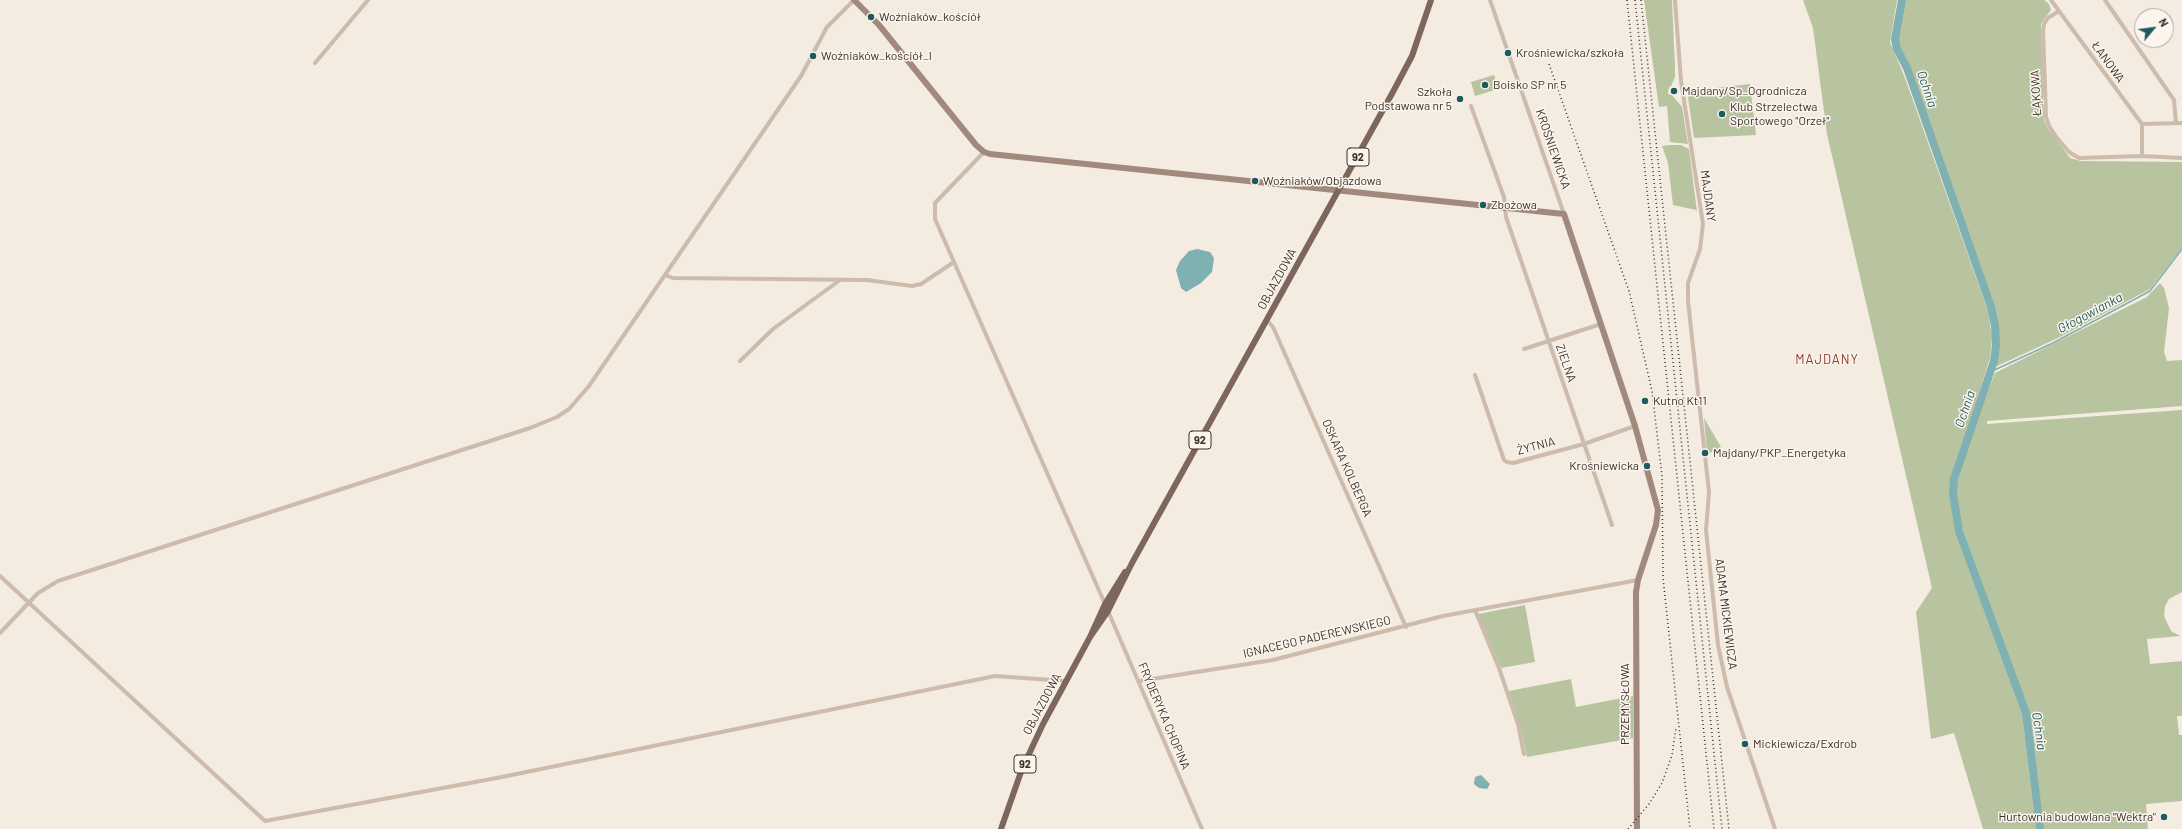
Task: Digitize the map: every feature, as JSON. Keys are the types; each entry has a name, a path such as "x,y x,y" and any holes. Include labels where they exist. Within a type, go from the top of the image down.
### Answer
{"main road":[{"name":"OBJAZDOWA","path":"1090,637 1108,611 1132,563 1412,56 1430,0"},
{"name":"OBJAZDOWA","path":"1001,829 1032,747 1090,637 1105,604 1132,563"}],"street":[{"path":"315,63 368,0"},
{"path":"0,633 28,602 48,586 71,576 530,428 557,417 569,409 589,386 801,76 827,27 854,0 879,25 976,145 984,152 1564,214"},
{"name":"KROŚNIEWICKA","path":"1490,0 1602,324 1650,473 1658,515 1638,580"},
{"name":"MAJDANY","path":"1675,0 1681,81 1703,224 1700,249 1688,284 1688,301 1709,492 1707,513"},
{"path":"2051,0 2059,11"},
{"path":"2105,0 2174,100 2176,123"},
{"name":"ŁANOWA","path":"2059,11 2142,124"},
{"name":"ŁĄKOWA","path":"2059,11 2048,18 2044,24 2043,31 2046,117 2049,126 2069,152 2079,158 2142,156 2182,158"},
{"name":"ZIELNA","path":"1471,106 1504,197 1506,217 1548,342 1612,525"},
{"path":"2142,156 2142,124 2182,123"},
{"path":"984,152 935,203 935,219 1105,604"},
{"path":"665,275 673,278 867,280 912,286 921,284 954,262"},
{"path":"740,360 773,329 841,280"},
{"name":"OSKARA KOLBERGA","path":"1267,320 1273,327 1406,627"},
{"path":"1524,349 1602,324"},
{"name":"ŻYTNIA","path":"1475,375 1504,460 1507,462 1513,463 1584,444 1635,426"},
{"name":"ADAMA MICKIEWICZA","path":"1707,513 1706,530 1722,670 1740,730 1775,829"},
{"path":"0,576 265,821 502,777 995,676 1066,681"},
{"name":"IGNACEGO PADEREWSKIEGO","path":"1139,681 1273,660 1475,610 1638,580"},
{"name":"PRZEMYSŁOWA","path":"1637,829 1636,606 1638,580"},
{"path":"1475,610 1499,668 1518,724 1524,754"},
{"name":"FRYDERYKA CHOPINA","path":"1108,611 1202,829"}],"green space":[{"path":"1644,0 1672,0 1675,77 1671,86 1669,87 1668,94 1672,95 1682,107 1688,144 1670,142 1667,106 1659,107"},
{"path":"1803,0 1897,0 1890,42 1905,78 1988,311 1992,337 1990,358 1954,471 1950,491 1953,514 1958,534 2022,712 2036,829 1983,829 1954,733 1931,739 1916,612 1932,588 1827,134 1813,28"},
{"path":"1904,0 2044,0 2049,4 2051,10 2041,24 2044,120 2047,127 2070,158 2081,161 2182,162 2182,248 2150,289 2058,338 1995,367 1998,343 1995,313 1907,64 1898,44 1896,35"},
{"name":"Boisko SP nr 5","path":"1494,75 1498,89 1475,96 1471,82"},
{"name":"Klub Strzelectwa Sportowego \"Orzeł\"","path":"1750,84 1756,135 1694,138 1687,91"},
{"path":"1681,145 1689,149 1697,212 1696,210 1673,205 1668,163 1662,146"},
{"path":"2160,283 2164,288 2169,308 2164,352 2167,361 2182,360 2182,406 1987,421 1987,424 2182,410 2182,592 2169,599 2165,606 2164,616 2171,631 2180,636 2147,639 2150,664 2182,661 2182,716 2177,716 2179,735 2182,735 2182,801 2146,804 2148,829 2042,829 2027,706 1964,533 1958,512 1956,486 1973,429 1995,373 2147,297"},
{"path":"1704,418 1721,447 1708,454 1707,454"},
{"path":"1525,605 1535,662 1501,668 1478,614"},
{"path":"1571,679 1576,707 1633,696 1633,738 1527,757 1522,733 1509,691"}],"water":[{"path":"1197,249 1210,252 1214,258 1212,272 1201,283 1186,292 1181,288 1176,270 1180,261 1189,251"},
{"path":"1481,775 1490,784 1487,789 1479,788 1474,784 1475,777"}],"waterway":[{"name":"Ochnia","path":"1902,0 1895,39 1897,49 1907,68 1991,307 1995,326 1996,345 1994,361 1954,479 1953,494 1959,531 2026,713 2040,829"},
{"name":"Głogowianka","path":"1990,372 2053,343 2150,291 2182,249"}],"railway":[{"path":"1627,0 1714,829"},
{"path":"1635,0 1722,829"},
{"path":"1641,0 1729,829"},
{"path":"1549,64 1629,291 1652,391 1662,476 1663,578 1690,829"},
{"path":"1628,829 1649,804 1662,783 1672,755 1676,728"}],"place":[{"name":"Woźniaków_kościół","path":"871,17"},
{"name":"Krośniewicka/szkoła","path":"1508,53"},
{"name":"Woźniaków_kościół_I","path":"813,56"},
{"name":"Boisko SP nr 5","path":"1485,85"},
{"name":"Majdany/Sp_Ogrodnicza","path":"1674,91"},
{"name":"Szkoła Podstawowa nr 5","path":"1460,99"},
{"name":"Klub Strzelectwa Sportowego \"Orzeł\"","path":"1722,114"},
{"name":"Woźniaków/Objazdowa","path":"1255,181"},
{"name":"Zbożowa","path":"1483,205"},
{"name":"Kutno Kt11","path":"1645,401"},
{"name":"Majdany/PKP_Energetyka","path":"1705,453"},
{"name":"Krośniewicka","path":"1647,466"},
{"name":"Mickiewicza/Exdrob","path":"1745,744"},
{"name":"Hurtownia budowlana \"Wektra\"","path":"2164,817"}],"district":[{"name":"MAJDANY","path":"1827,360"}]}
